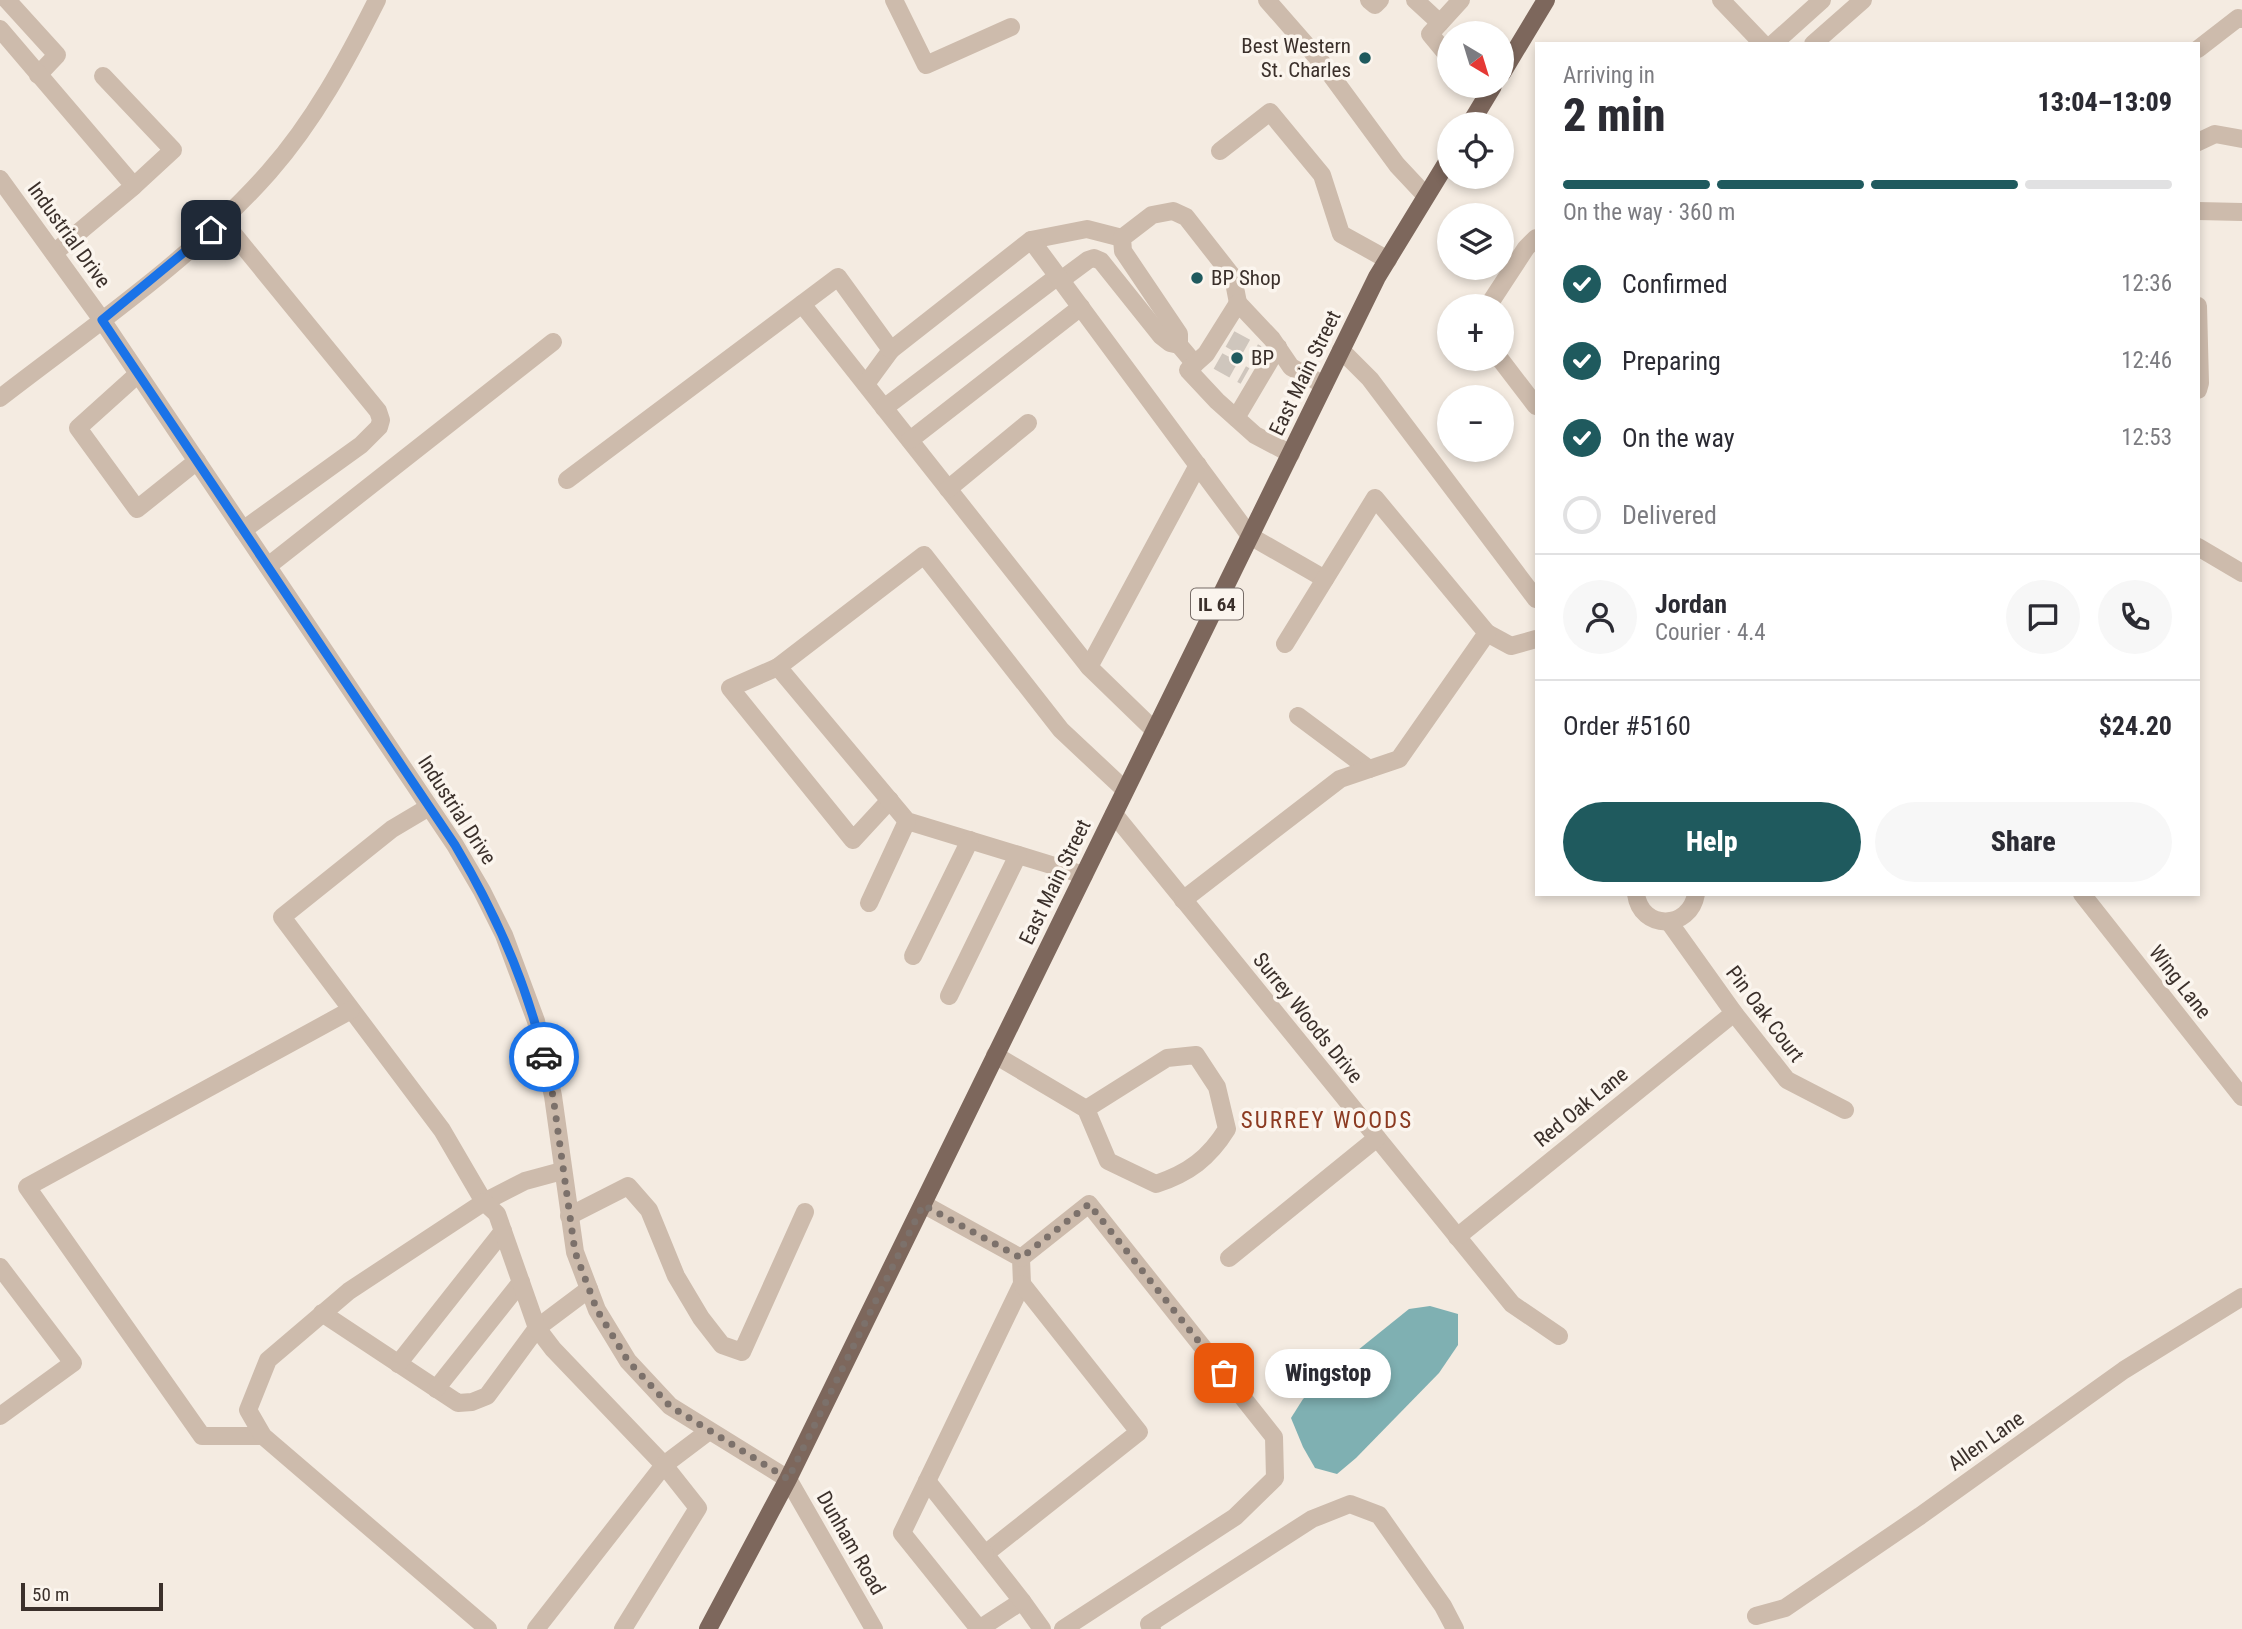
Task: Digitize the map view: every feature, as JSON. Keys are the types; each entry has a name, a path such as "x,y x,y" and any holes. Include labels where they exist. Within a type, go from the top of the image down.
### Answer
{"main road":[{"path":"1514,53 1546,0"},
{"name":"East Main Street","path":"708,1629 788,1479 1341,351 1388,260 1437,178"}],"street":[{"path":"7,0 57,55 38,75"},
{"path":"0,398 102,320 222,220 271,170 314,114 377,0"},
{"path":"894,0 926,65 1011,27"},
{"path":"1267,0 1322,62 1397,165 1426,196"},
{"path":"1369,0 1375,5 1380,0"},
{"path":"1415,0 1438,21"},
{"path":"1442,21 1461,0"},
{"path":"1721,0 1761,42"},
{"path":"1775,42 1822,0"},
{"path":"1815,42 1863,0"},
{"path":"2200,47 2238,18 2242,19"},
{"path":"1437,26 1430,34 1437,42"},
{"path":"0,29 134,186"},
{"path":"54,253 173,150 103,76"},
{"path":"1220,151 1270,112 1322,175 1340,234 1388,260"},
{"path":"2200,141 2215,134 2242,139"},
{"name":"Industrial Drive","path":"0,179 102,320 429,807 482,891 503,935 536,1021 553,1096 575,1252 597,1310 628,1361 670,1406 788,1479"},
{"path":"1122,238 1152,215 1173,211 1186,218 1233,276 1238,303 1268,354 1324,385"},
{"path":"2200,211 2242,212"},
{"path":"222,220 378,411 381,420 379,427 361,445 243,530"},
{"path":"866,384 891,350 1031,240 1087,229 1122,238"},
{"path":"1122,238 1123,251 1179,334 1179,345"},
{"path":"1496,294 1526,247 1535,239"},
{"path":"1031,240 1250,536 1325,579"},
{"path":"884,408 1060,278 1094,258 1101,261 1161,336 1206,360"},
{"path":"567,480 838,278 891,350"},
{"path":"1238,303 1224,336 1206,360 1188,370 1255,435 1291,454"},
{"path":"802,304 1089,667 1155,730"},
{"path":"910,440 1081,307"},
{"path":"268,566 553,342"},
{"path":"1341,351 1370,379 1535,598"},
{"path":"1236,418 1251,379 1268,354"},
{"path":"1509,371 1535,405"},
{"path":"138,374 78,428 136,509 197,461"},
{"path":"948,489 1028,423"},
{"path":"1089,667 1198,466"},
{"path":"1285,644 1375,498 1486,633 1511,646 1535,639"},
{"path":"2200,548 2242,573"},
{"path":"890,800 853,840 730,688 778,667 924,555 1061,730 1125,790"},
{"path":"1183,900 1340,779 1399,759 1486,633"},
{"path":"778,667 907,821 1084,875"},
{"path":"1298,716 1369,769"},
{"path":"429,807 392,829 282,917 442,1130 484,1202 497,1214 537,1328 553,1349 664,1465 698,1508 623,1629"},
{"name":"Surrey Woods Drive","path":"1114,814 1512,1304 1559,1336"},
{"path":"869,903 907,821"},
{"path":"913,956 970,840"},
{"path":"949,996 1018,855"},
{"name":"Pin Oak Court","path":"1637,896 1642,911 1649,918 1670,922 1734,1013 1787,1080 1845,1110"},
{"path":"1670,922 1686,914 1695,896"},
{"name":"Wing Lane","path":"2084,896 2242,1097"},
{"path":"263,1436 202,1436 27,1187 351,1010"},
{"name":"Red Oak Lane","path":"1457,1237 1734,1013"},
{"path":"995,1055 1086,1109 1108,1161 1156,1184 1179,1176 1215,1149 1227,1129 1217,1087 1196,1055 1167,1058 1086,1109"},
{"path":"1229,1258 1377,1138"},
{"path":"488,1629 263,1436 248,1409 268,1360 349,1291 484,1202 524,1181 562,1171"},
{"path":"569,1216 628,1186 649,1210 677,1276 701,1318 722,1345 742,1352 804,1212"},
{"path":"1021,1258 1089,1204 1274,1437 1275,1478 1235,1517 1063,1629"},
{"path":"923,1205 1021,1258"},
{"path":"398,1364 503,1231"},
{"path":"1021,1258 1022,1284 902,1533 979,1629 1022,1601"},
{"path":"0,1267 73,1363 0,1416"},
{"path":"436,1389 521,1282"},
{"path":"985,1554 1139,1432 1022,1284"},
{"path":"322,1314 458,1403 472,1402 487,1395 537,1328 589,1289"},
{"name":"Allen Lane","path":"1756,1616 1785,1608 1920,1516 2124,1370 2242,1297"},
{"path":"536,1629 664,1465 709,1431"},
{"name":"Dunham Road","path":"788,1479 874,1629"},
{"path":"927,1481 1042,1629"},
{"path":"1152,1629 1149,1624 1312,1519 1350,1504 1379,1514 1443,1606 1455,1629"}],"water":[{"path":"1430,1306 1458,1314 1458,1345 1439,1373 1337,1474 1315,1468 1291,1418 1303,1399 1409,1309"}],"tunnel":[{"path":"1230,339 1257,354"},
{"path":"1218,361 1245,376"}],"way so far":[{"path":"544,1057 553,1096 575,1252 597,1310 628,1361 670,1406 788,1479 923,1205 1021,1258 1089,1204 1224,1373"}],"place":[{"name":"Best Western St. Charles","path":"1365,58"},
{"name":"BP Shop","path":"1197,278"},
{"name":"BP","path":"1237,358"},
{"name":"Wingstop","path":"1224,1373"}],"district":[{"name":"SURREY WOODS","path":"1327,1120"}],"route":[{"path":"211,230 102,320 455,845 482,891 503,935 536,1021 544,1057"}]}
